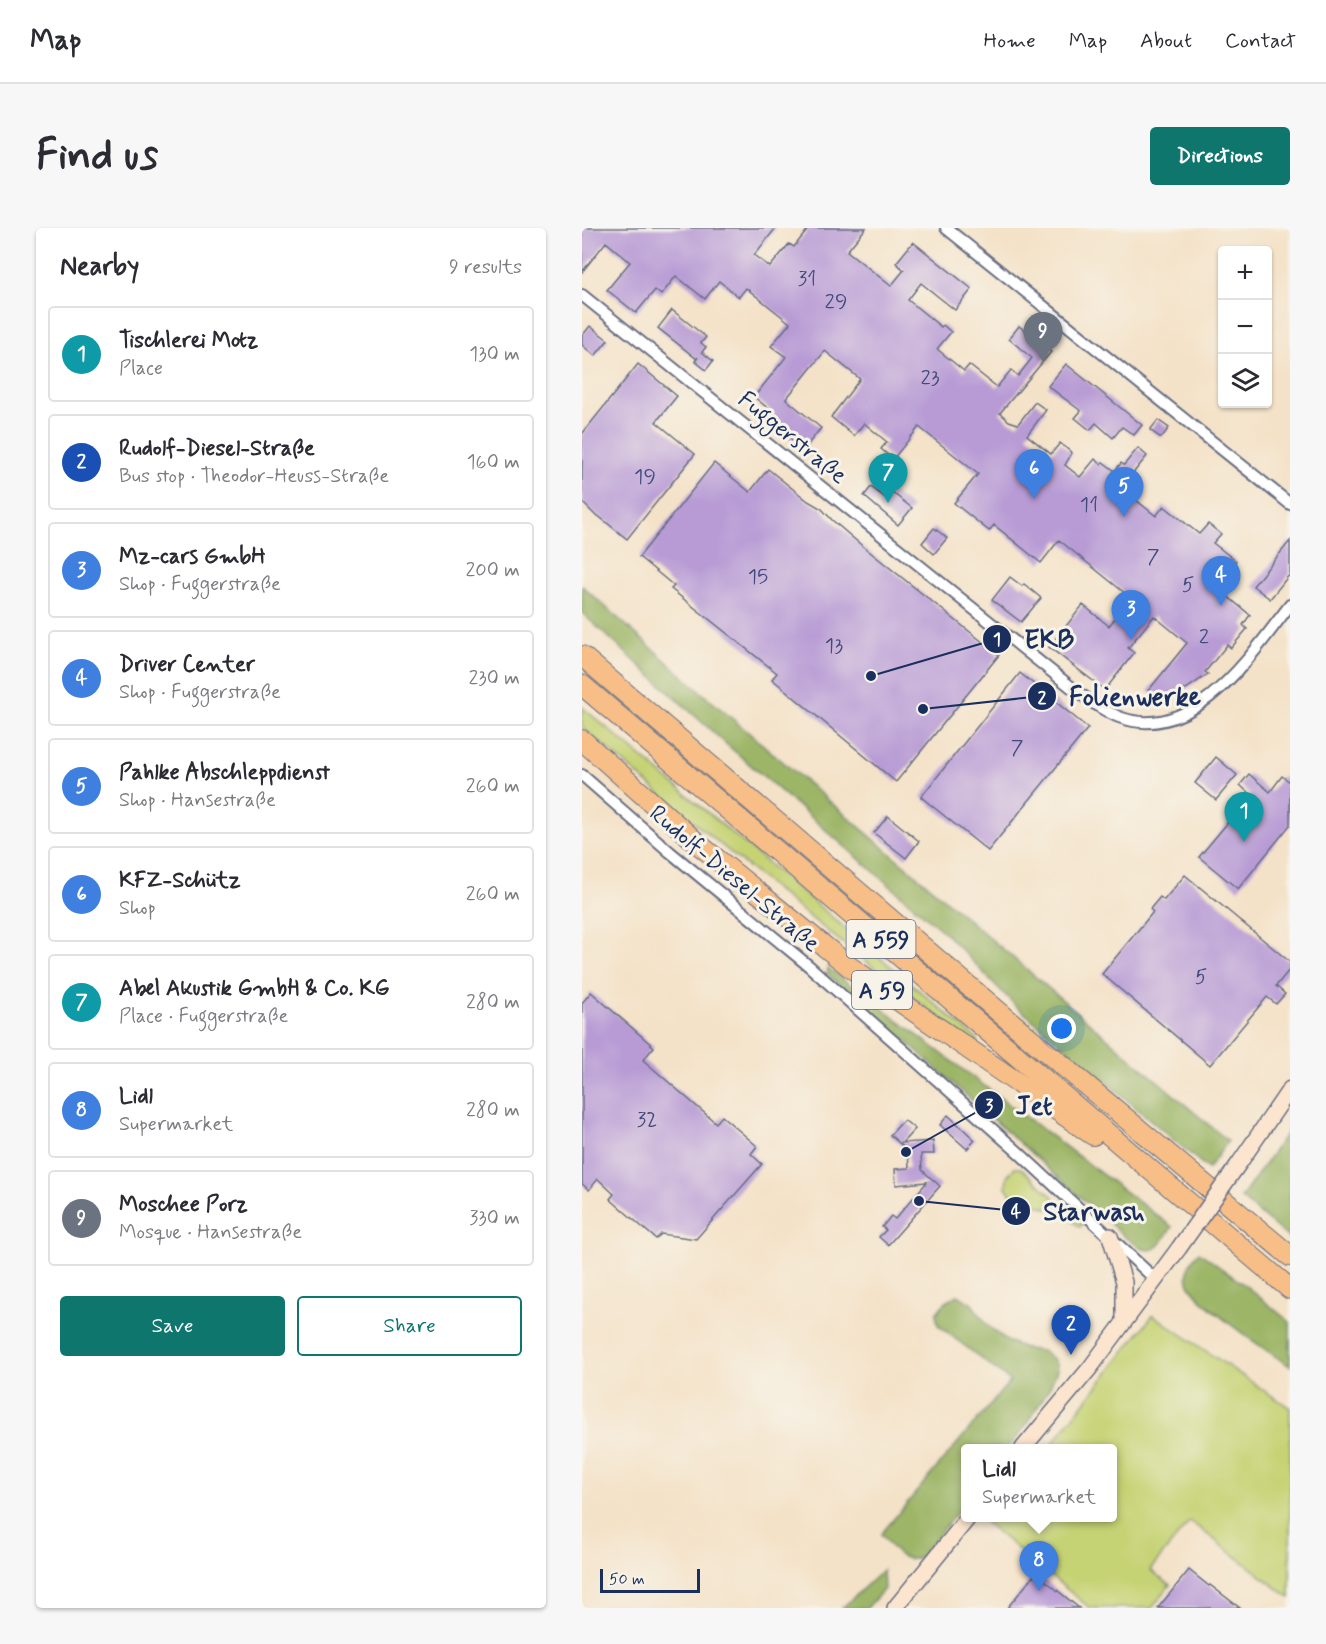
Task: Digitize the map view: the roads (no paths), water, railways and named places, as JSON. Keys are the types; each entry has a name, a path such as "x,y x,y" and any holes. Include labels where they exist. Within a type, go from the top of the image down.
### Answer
{"highway":[{"name":"A 59","path":"582,656 1005,1017 1290,1256"},
{"name":"A 559","path":"582,685 1179,1194"},
{"name":"A 59","path":"582,740 697,843 850,967 1179,1194 1290,1289"}],"main road":[{"path":"1027,1444 1090,1368 1179,1248 1290,1089"},
{"path":"1110,1236 1124,1282 1124,1321"},
{"path":"895,1608 965,1522"}],"street":[{"path":"946,228 1290,504"},
{"name":"Fuggerstraße","path":"582,295 1076,691 1104,710 1120,717 1148,722 1170,719 1191,710 1209,699 1255,650 1290,605"},
{"name":"Rudolf-Diesel-Straße","path":"582,775 670,852 809,966 1155,1279"}],"place":[{"name":"Moschee Porz","path":"1043,362"},
{"name":"KFZ-Schütz","path":"1034,499"},
{"name":"Abel Akustik GmbH & Co. KG","path":"888,503"},
{"name":"Pahlke Abschleppdienst","path":"1124,517"},
{"name":"Driver Center","path":"1221,606"},
{"name":"Mz-cars GmbH","path":"1131,640"},
{"name":"EKB","path":"871,676"},
{"name":"Folienwerke","path":"923,709"},
{"name":"Tischlerei Motz","path":"1244,842"},
{"name":"Jet","path":"906,1152"},
{"name":"Starwash","path":"919,1201"},
{"name":"Rudolf-Diesel-Straße","path":"1071,1355"},
{"name":"Lidl","path":"1039,1591"}]}
